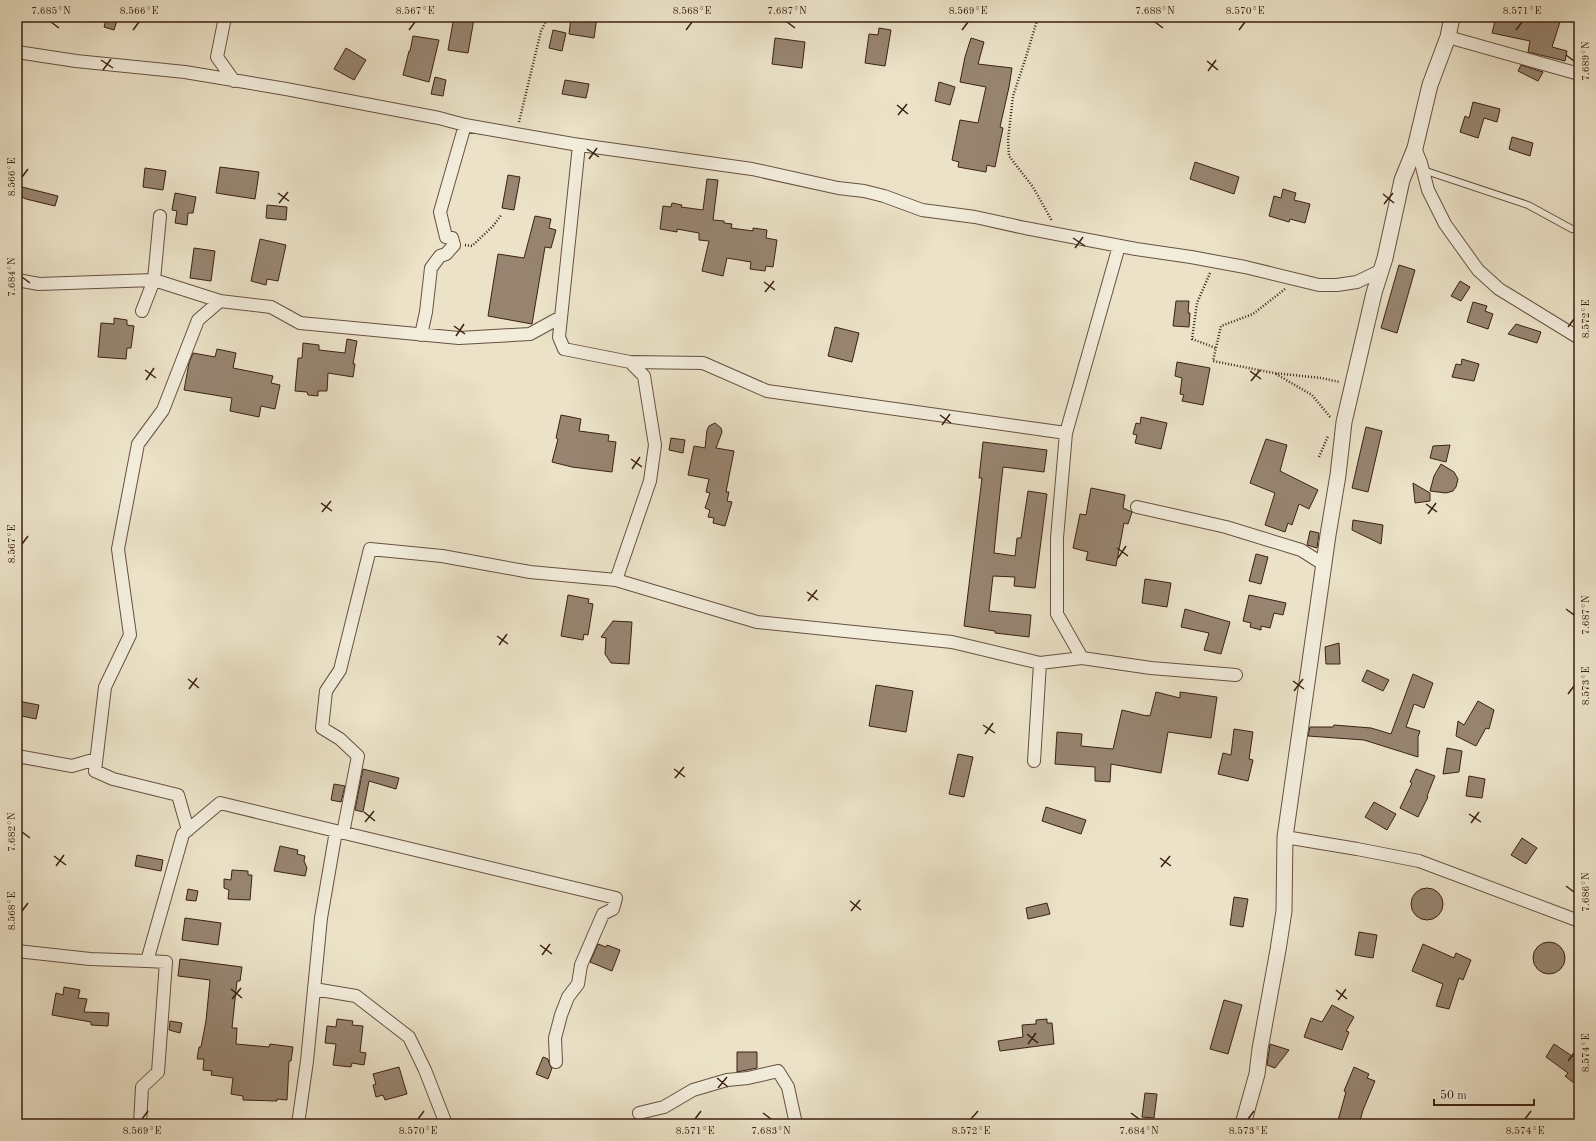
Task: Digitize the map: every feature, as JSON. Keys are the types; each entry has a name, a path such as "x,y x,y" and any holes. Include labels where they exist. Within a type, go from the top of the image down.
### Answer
{"street":[{"path":"225,17 217,57 234,81"},
{"path":"1243,1124 1257,1074 1284,911 1286,837 1323,564 1338,475 1344,422 1374,294 1382,270 1402,180 1415,148 1430,85 1448,37 1452,17"},
{"path":"1448,37 1579,74"},
{"path":"17,52 76,61 185,72 427,115 465,125 579,145 752,169 838,188 864,191 884,196 922,210 975,217 1120,246 1215,262 1319,285 1337,285 1357,282 1382,270"},
{"path":"421,335 426,312 431,268 440,256 446,254 454,245 452,238 446,237 440,212 465,125"},
{"path":"579,145 559,337 564,348 630,362 703,363 767,391 1066,433"},
{"path":"1415,148 1428,190 1445,224 1478,270 1499,289 1579,338"},
{"path":"142,311 154,280 160,216"},
{"path":"1082,658 1057,614 1057,538 1066,433 1120,246"},
{"path":"17,280 39,284 154,280 220,301 271,307 300,323 459,338 530,334 561,317"},
{"path":"1357,282 1374,294"},
{"path":"188,830 178,795 107,776 95,771 105,687 130,635 118,549 138,444 163,410 198,320 220,301"},
{"path":"616,580 650,481 655,445 644,376 630,362"},
{"path":"1137,507 1226,527 1302,550 1323,564"},
{"path":"298,1124 307,1061 321,918 339,832 358,756 340,739 322,728 326,691 340,670 370,550 442,556 530,572 616,580 757,622 952,642 1040,663 1082,658 1151,668 1236,675"},
{"path":"1034,761 1040,663"},
{"path":"17,756 72,766 96,759"},
{"path":"147,961 183,834 220,803 616,898 613,909 603,914 581,965 578,984 568,997 561,1014 555,1038 556,1062"},
{"path":"1286,837 1419,861 1579,921"},
{"path":"17,951 90,959 166,962 158,1072 142,1088 140,1124"},
{"path":"314,990 356,996 409,1037 425,1070 446,1124"},
{"path":"639,1113 664,1107 693,1090 727,1080 748,1078 778,1071 788,1087 796,1124"}],"lane":[{"path":"1422,169 1528,204 1572,229"}],"path":[{"path":"516,134 541,31 548,17"},
{"path":"1038,17 1012,96 1009,156 1033,187 1059,234"},
{"path":"454,245 472,246 502,214"},
{"path":"1215,262 1197,304 1192,339 1216,348"},
{"path":"1296,279 1253,314 1221,326 1213,361 1274,373 1322,378 1340,382 1348,403"},
{"path":"1274,373 1312,395 1334,421"},
{"path":"1319,457 1328,435"}],"building":[{"path":"107,17 118,17 114,30 104,27"},
{"path":"454,17 474,19 468,53 448,50"},
{"path":"571,17 597,17 594,38 569,34"},
{"path":"1496,17 1546,17 1560,22 1552,47 1567,51 1565,61 1528,52 1530,41 1492,33"},
{"path":"879,28 891,30 885,66 865,63 869,34 878,35"},
{"path":"553,30 566,33 562,51 549,48"},
{"path":"413,36 439,40 429,82 403,75"},
{"path":"775,38 805,42 802,68 772,64"},
{"path":"971,38 984,42 978,64 1012,68 1000,127 1003,128 995,167 987,165 986,172 958,167 959,162 952,160 960,120 978,123 986,87 960,82 965,57"},
{"path":"346,48 366,60 354,80 334,69"},
{"path":"1521,65 1543,72 1538,81 1518,71"},
{"path":"435,77 446,80 443,96 431,94"},
{"path":"565,80 589,84 586,98 562,94"},
{"path":"939,82 955,87 950,105 935,101"},
{"path":"1473,102 1500,109 1497,122 1484,118 1478,138 1460,132 1465,116 1469,118"},
{"path":"1512,137 1533,143 1530,156 1509,149"},
{"path":"1195,162 1239,177 1234,194 1190,179"},
{"path":"220,167 259,172 255,199 216,193"},
{"path":"145,168 166,171 163,190 143,187"},
{"path":"508,175 520,177 514,210 502,208"},
{"path":"707,179 718,180 713,220 724,221 724,223 732,224 731,228 753,231 753,228 767,230 766,238 777,240 773,267 766,266 765,271 750,269 751,262 727,258 723,276 702,271 709,241 699,240 699,233 677,229 677,232 660,229 663,206 671,207 672,203 682,205 681,207 703,210"},
{"path":"22,187 58,196 55,206 26,199 20,196"},
{"path":"1283,189 1296,193 1294,200 1310,204 1305,223 1290,219 1289,222 1269,216 1274,196 1281,198"},
{"path":"175,193 196,197 193,213 188,213 187,225 175,223 177,211 172,210"},
{"path":"267,205 287,207 286,220 266,218"},
{"path":"535,216 551,219 549,228 556,230 551,248 545,247 532,324 488,316 498,254 524,258"},
{"path":"260,239 286,245 278,281 267,279 266,285 251,281"},
{"path":"194,248 215,251 211,281 190,278"},
{"path":"1399,265 1415,270 1397,333 1381,328"},
{"path":"1460,281 1470,287 1461,301 1451,296"},
{"path":"1176,301 1189,301 1189,327 1173,326"},
{"path":"1473,302 1487,306 1485,311 1493,314 1488,329 1467,322"},
{"path":"114,318 127,320 127,325 134,326 131,348 127,348 126,359 98,357 101,323 114,324"},
{"path":"1516,324 1541,332 1537,343 1508,334"},
{"path":"835,327 859,333 852,362 828,356"},
{"path":"347,339 357,341 353,364 355,364 353,377 328,373 327,391 318,391 318,396 308,395 307,392 295,391 298,358 302,358 303,343 319,345 319,350 345,353"},
{"path":"217,349 236,353 233,368 273,376 271,383 280,385 275,409 261,406 259,417 230,411 232,398 184,390 189,363 193,353 215,357"},
{"path":"1462,359 1479,364 1474,381 1452,377 1456,364 1461,365"},
{"path":"1177,362 1210,368 1203,405 1182,401 1184,395 1180,394 1182,378 1175,376"},
{"path":"561,415 581,419 579,431 609,435 608,441 616,442 612,472 572,467 552,462 558,439 556,438"},
{"path":"1141,417 1167,423 1161,449 1135,443 1137,435 1133,434 1136,423 1140,424"},
{"path":"715,423 721,428 722,432 716,448 734,451 726,492 729,492 727,501 732,502 725,526 713,523 714,518 708,517 710,510 705,508 710,493 706,492 709,479 688,475 694,446 705,448 707,430 709,426"},
{"path":"1366,427 1382,431 1368,492 1352,488"},
{"path":"671,438 685,440 683,453 669,450"},
{"path":"1266,439 1287,445 1280,471 1318,490 1309,509 1299,504 1292,525 1288,523 1285,532 1265,525 1275,493 1250,483"},
{"path":"983,442 1047,450 1044,472 1003,467 994,553 1015,556 1017,538 1021,538 1028,491 1047,494 1035,588 1014,586 1015,577 993,576 989,611 1031,615 1029,637 995,633 995,631 964,626 982,478 979,478"},
{"path":"1450,445 1446,462 1430,458 1433,446"},
{"path":"1441,464 1454,472 1458,479 1456,487 1453,491 1446,493 1430,491 1434,476"},
{"path":"1413,483 1430,493 1430,501 1415,503"},
{"path":"1091,488 1125,495 1123,508 1132,512 1128,524 1124,523 1116,566 1086,560 1088,552 1073,548 1080,514 1086,515"},
{"path":"1353,520 1383,525 1381,544 1352,530"},
{"path":"1310,531 1319,533 1317,548 1307,545"},
{"path":"1256,554 1268,557 1261,584 1249,581"},
{"path":"1145,579 1171,583 1167,607 1142,603"},
{"path":"568,595 589,599 588,603 593,604 588,635 584,634 583,640 561,636"},
{"path":"1249,595 1286,603 1283,615 1274,613 1270,628 1261,626 1261,630 1250,627 1251,623 1243,621"},
{"path":"1185,609 1230,622 1221,654 1204,650 1209,633 1181,627"},
{"path":"613,621 632,622 629,664 611,663 605,654 606,638 601,637"},
{"path":"1339,643 1340,664 1326,664 1325,647"},
{"path":"1367,670 1389,680 1383,691 1362,681"},
{"path":"1413,674 1433,683 1424,708 1414,704 1406,727 1420,731 1418,737 1418,757 1364,740 1308,736 1310,727 1333,727 1334,725 1371,728 1391,734"},
{"path":"876,685 913,691 906,732 869,726"},
{"path":"1156,692 1180,698 1180,692 1217,697 1211,738 1168,732 1161,773 1111,764 1110,782 1095,781 1095,767 1055,764 1057,732 1082,734 1081,746 1113,749 1122,710 1150,716"},
{"path":"18,701 39,705 36,719 17,715"},
{"path":"1478,701 1494,710 1489,729 1486,728 1476,746 1456,736 1458,721 1464,725"},
{"path":"1234,729 1253,732 1249,759 1253,760 1248,781 1218,774 1223,753 1231,755"},
{"path":"1447,748 1462,751 1459,772 1443,774"},
{"path":"958,754 973,757 964,797 949,794"},
{"path":"363,769 399,778 396,789 369,781 363,812 355,810"},
{"path":"1416,769 1435,776 1427,796 1428,797 1418,817 1400,808 1412,783 1410,782"},
{"path":"1469,776 1485,779 1482,798 1466,796"},
{"path":"334,784 345,786 341,802 331,800"},
{"path":"1374,802 1396,814 1387,830 1365,817"},
{"path":"1046,807 1086,820 1081,834 1042,821"},
{"path":"1522,838 1537,848 1526,864 1511,855"},
{"path":"280,846 298,850 297,854 305,856 304,861 307,868 305,876 274,871"},
{"path":"137,855 163,860 161,871 135,866"},
{"path":"232,870 248,871 248,875 252,875 250,900 228,899 229,890 224,888 224,879 231,880"},
{"path":"1424,888 1430,888 1439,892 1443,904 1439,916 1430,920 1424,920 1415,916 1411,907 1411,901 1415,892"},
{"path":"188,889 198,891 196,901 186,900"},
{"path":"1234,897 1248,899 1243,927 1230,925"},
{"path":"1047,903 1050,914 1028,919 1026,908"},
{"path":"185,918 221,923 218,945 182,940"},
{"path":"1359,932 1377,935 1373,958 1355,955"},
{"path":"1549,942 1560,947 1565,958 1560,969 1549,974 1538,969 1533,958 1538,947"},
{"path":"598,944 606,947 607,945 620,950 612,971 590,962"},
{"path":"1423,944 1454,958 1456,953 1471,960 1463,980 1459,978 1449,1009 1436,1006 1443,984 1412,971"},
{"path":"180,959 242,967 240,981 237,981 232,1028 237,1028 236,1044 269,1047 270,1044 293,1047 291,1061 289,1061 287,1100 243,1100 243,1096 231,1094 233,1078 211,1075 212,1071 203,1070 204,1059 197,1059 206,1021 210,980 178,976"},
{"path":"64,987 80,990 78,998 87,999 84,1012 109,1013 108,1026 91,1025 91,1022 52,1015 56,993 63,995"},
{"path":"1224,1000 1242,1005 1228,1054 1210,1049"},
{"path":"1332,1005 1354,1017 1346,1031 1349,1032 1342,1050 1304,1037 1311,1018 1322,1022"},
{"path":"337,1019 353,1021 352,1025 363,1026 360,1052 366,1053 364,1065 352,1063 351,1067 333,1065 336,1044 325,1043 327,1026 336,1027"},
{"path":"1047,1019 1047,1023 1052,1023 1054,1044 1000,1051 998,1041 1023,1037 1022,1025 1036,1024 1036,1020"},
{"path":"170,1021 182,1023 180,1033 169,1030"},
{"path":"1270,1044 1289,1050 1275,1068 1267,1065"},
{"path":"1554,1044 1578,1060 1579,1059 1579,1087 1565,1076 1568,1073 1546,1057"},
{"path":"737,1052 757,1052 757,1068 737,1072"},
{"path":"543,1057 548,1059 552,1068 548,1079 536,1074"},
{"path":"399,1067 407,1094 385,1100 383,1095 376,1097 373,1085 376,1084 373,1074"},
{"path":"1354,1067 1369,1074 1367,1078 1375,1081 1359,1124 1337,1124 1346,1092 1344,1091"},
{"path":"1145,1093 1157,1094 1154,1118 1142,1117"}]}
